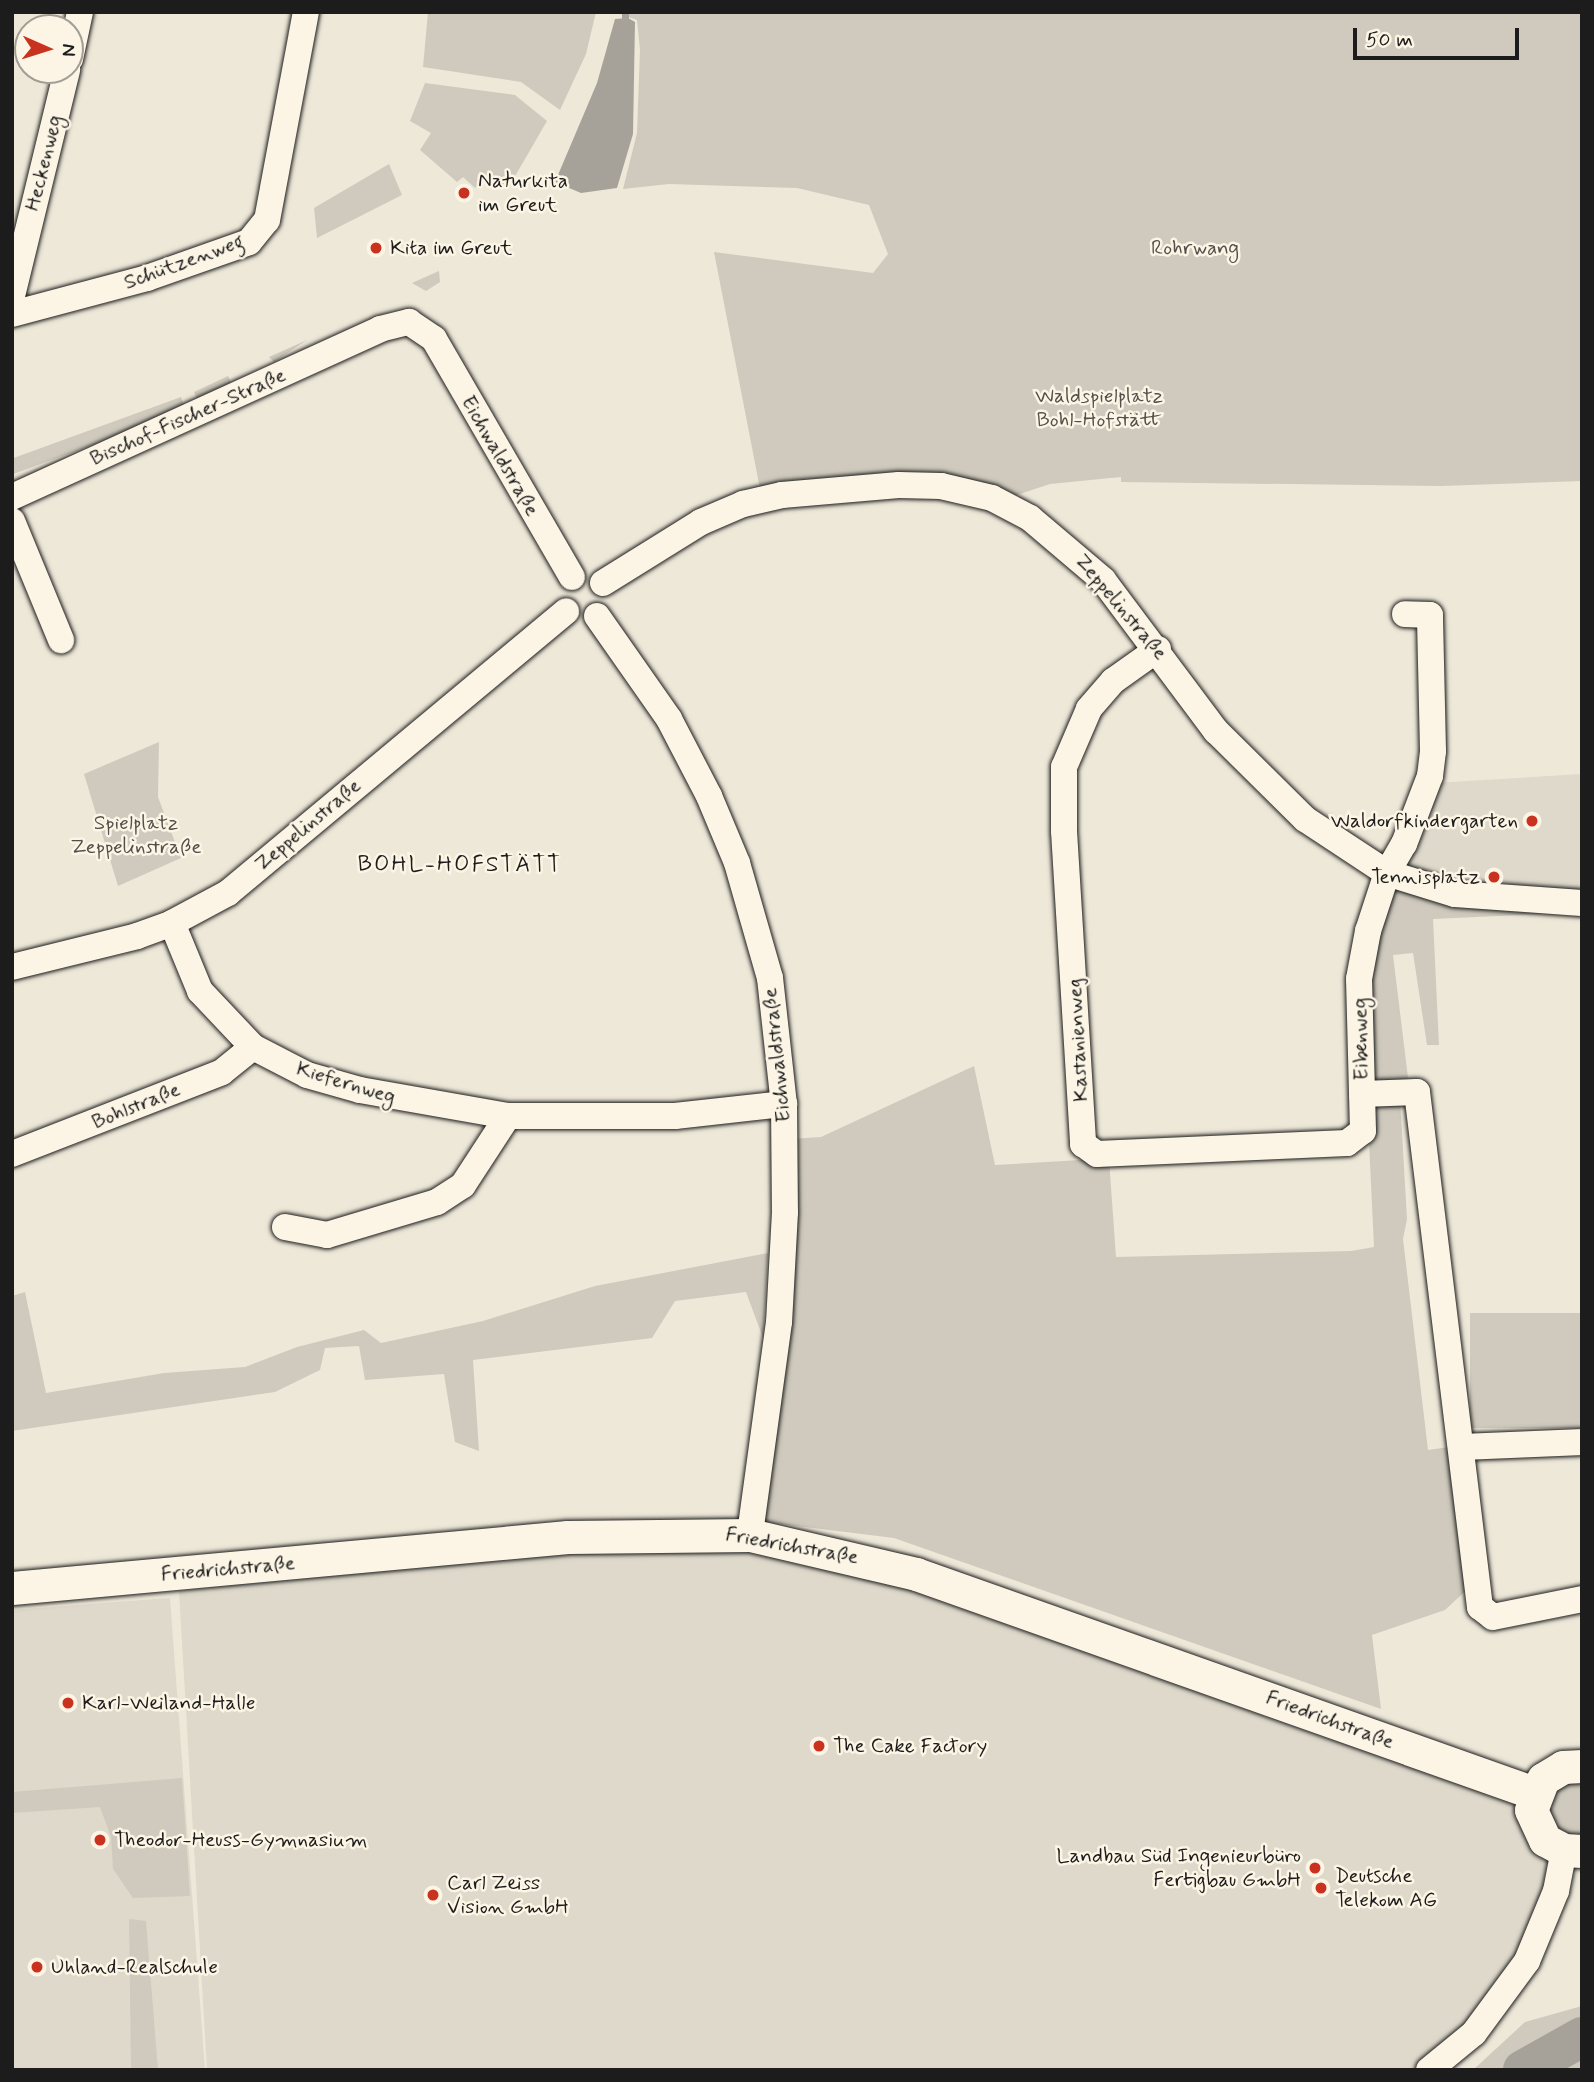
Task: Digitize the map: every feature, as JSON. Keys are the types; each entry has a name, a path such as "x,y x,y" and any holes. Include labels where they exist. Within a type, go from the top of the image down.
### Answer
{"main road":[{"name":"Friedrichstraße","path":"12,1588 568,1537 750,1535 916,1574 1534,1793"},
{"path":"1573,1851 1545,1840 1535,1827 1534,1793 1556,1770 1582,1766"}],"street":[{"name":"Schützenweg","path":"12,314 147,278 249,242 267,220 306,12"},
{"name":"Heckenweg","path":"12,296 64,84"},
{"name":"Eichwaldstraße","path":"363,337 398,322 409,322 434,339 572,577"},
{"name":"Bischof-Fischer-Straße","path":"12,497 363,337"},
{"name":"Zeppelinstraße","path":"603,583 701,522 743,504 846,486 942,486 992,498 1063,542 1103,580 1158,649 1216,731 1273,791 1305,819 1387,873 1455,894 1582,903"},
{"path":"12,521 61,640"},
{"path":"589,573 603,583 607,601 597,616 578,619 566,611 561,596 572,577 589,573"},
{"name":"Zeppelinstraße","path":"12,967 97,948 172,923 228,893 566,611"},
{"name":"Eibenweg","path":"1405,614 1430,615 1433,751 1430,776 1404,844 1387,873 1368,931 1359,979 1362,1094 1417,1092 1464,1447 1480,1607 1493,1617 1582,1599"},
{"name":"Eichwaldstraße","path":"597,616 669,719 728,839 770,978 784,1104 785,1212 779,1322 750,1535"},
{"name":"Kastanienweg","path":"1158,649 1113,681 1089,709 1064,767 1064,831 1083,1144 1097,1154 1347,1143 1363,1131 1362,1094"},
{"name":"Kiefernweg","path":"172,923 200,991 253,1047 307,1075 360,1090 508,1116 675,1116 784,1104"},
{"name":"Bohlstraße","path":"12,1154 222,1072 253,1047"},
{"path":"285,1227 327,1235 437,1202 463,1185 508,1116"},
{"path":"1464,1447 1582,1442"},
{"path":"1429,2070 1474,2033 1527,1961 1573,1851"}],"shaded area":[{"path":"628,18 635,22 633,134 617,188 581,193 555,182 597,83 615,19"},
{"path":"1582,774 1582,896 1456,887 1401,869 1434,783"},
{"path":"658,1534 750,1535 1534,1793 1564,1850 1543,1928 1429,2070 207,2070 179,1591"},
{"name":"Theodor-Heuss-Gymnasium","path":"170,1598 205,2070 12,2070 12,1610"}],"green space":[{"path":"428,12 596,12 586,54 560,110 521,82 423,67"},
{"name":"Rohrwang","path":"615,12 1582,12 1582,481 1441,486 1121,482 1121,477 1050,484 1011,497 761,494 714,252 873,273 888,254 869,205 797,188 669,184 623,189 637,133 640,50 637,20"},
{"path":"425,83 515,95 547,121 507,190 488,175 475,188 463,177 457,182 420,150 431,133 410,121"},
{"path":"389,164 402,195 317,238 314,208"},
{"path":"439,271 440,282 426,291 412,283"},
{"path":"307,340 274,362 269,357"},
{"path":"228,376 233,386 199,404 194,392"},
{"path":"181,397 186,411 13,474 12,459"},
{"name":"Spielplatz Zeppelinstraße","path":"159,742 158,797 181,858 118,886 84,774"},
{"path":"1390,882 1565,913 1433,919 1439,1045 1427,1045 1413,953 1393,955 1409,1086 1367,1087 1366,990"},
{"path":"974,1066 995,1165 1081,1160 1085,1155 1109,1159 1116,1257 1351,1251 1374,1247 1367,1100 1400,1098 1407,1219 1403,1239 1428,1450 1456,1446 1473,1584 1445,1610 1372,1635 1381,1709 894,1538 756,1521 790,1139 821,1137"},
{"path":"768,1253 763,1338 746,1292 675,1301 652,1338 473,1360 479,1451 455,1442 444,1374 365,1380 359,1346 325,1348 320,1370 275,1392 12,1431 12,1296 25,1292 46,1393 164,1373 245,1367 297,1347 364,1330 381,1343 483,1321 595,1286"},
{"path":"1470,1313 1582,1313 1582,1428 1470,1428"},
{"path":"1582,1776 1582,1842 1560,1841 1542,1794"},
{"path":"182,1778 190,1896 133,1898 113,1869 111,1837 100,1807 12,1813 12,1792"},
{"path":"129,1919 146,1921 158,2070 131,2070"},
{"path":"1582,2006 1582,2070 1473,2070 1525,2022"}],"waterway":[{"path":"625,12 625,18"},
{"path":"1523,2070 1582,2037"}],"place":[{"name":"Naturkita im Greut","path":"464,193"},
{"name":"Kita im Greut","path":"376,248"},
{"name":"Waldorfkindergarten","path":"1532,821"},
{"name":"Tennisplatz","path":"1494,877"},
{"name":"Karl-Weiland-Halle","path":"68,1703"},
{"name":"The Cake Factory","path":"819,1746"},
{"name":"Theodor-Heuss-Gymnasium","path":"100,1840"},
{"name":"Landbau Süd Ingenieurbüro Fertigbau GmbH","path":"1315,1868"},
{"name":"Deutsche Telekom AG","path":"1321,1888"},
{"name":"Carl Zeiss Vision GmbH","path":"433,1895"},
{"name":"Uhland-Realschule","path":"37,1967"}],"district":[{"name":"BOHL-HOFSTÄTT","path":"460,865"}],"park label":[{"name":"Waldspielplatz Bohl-Hofstätt","path":"1099,408"}]}
